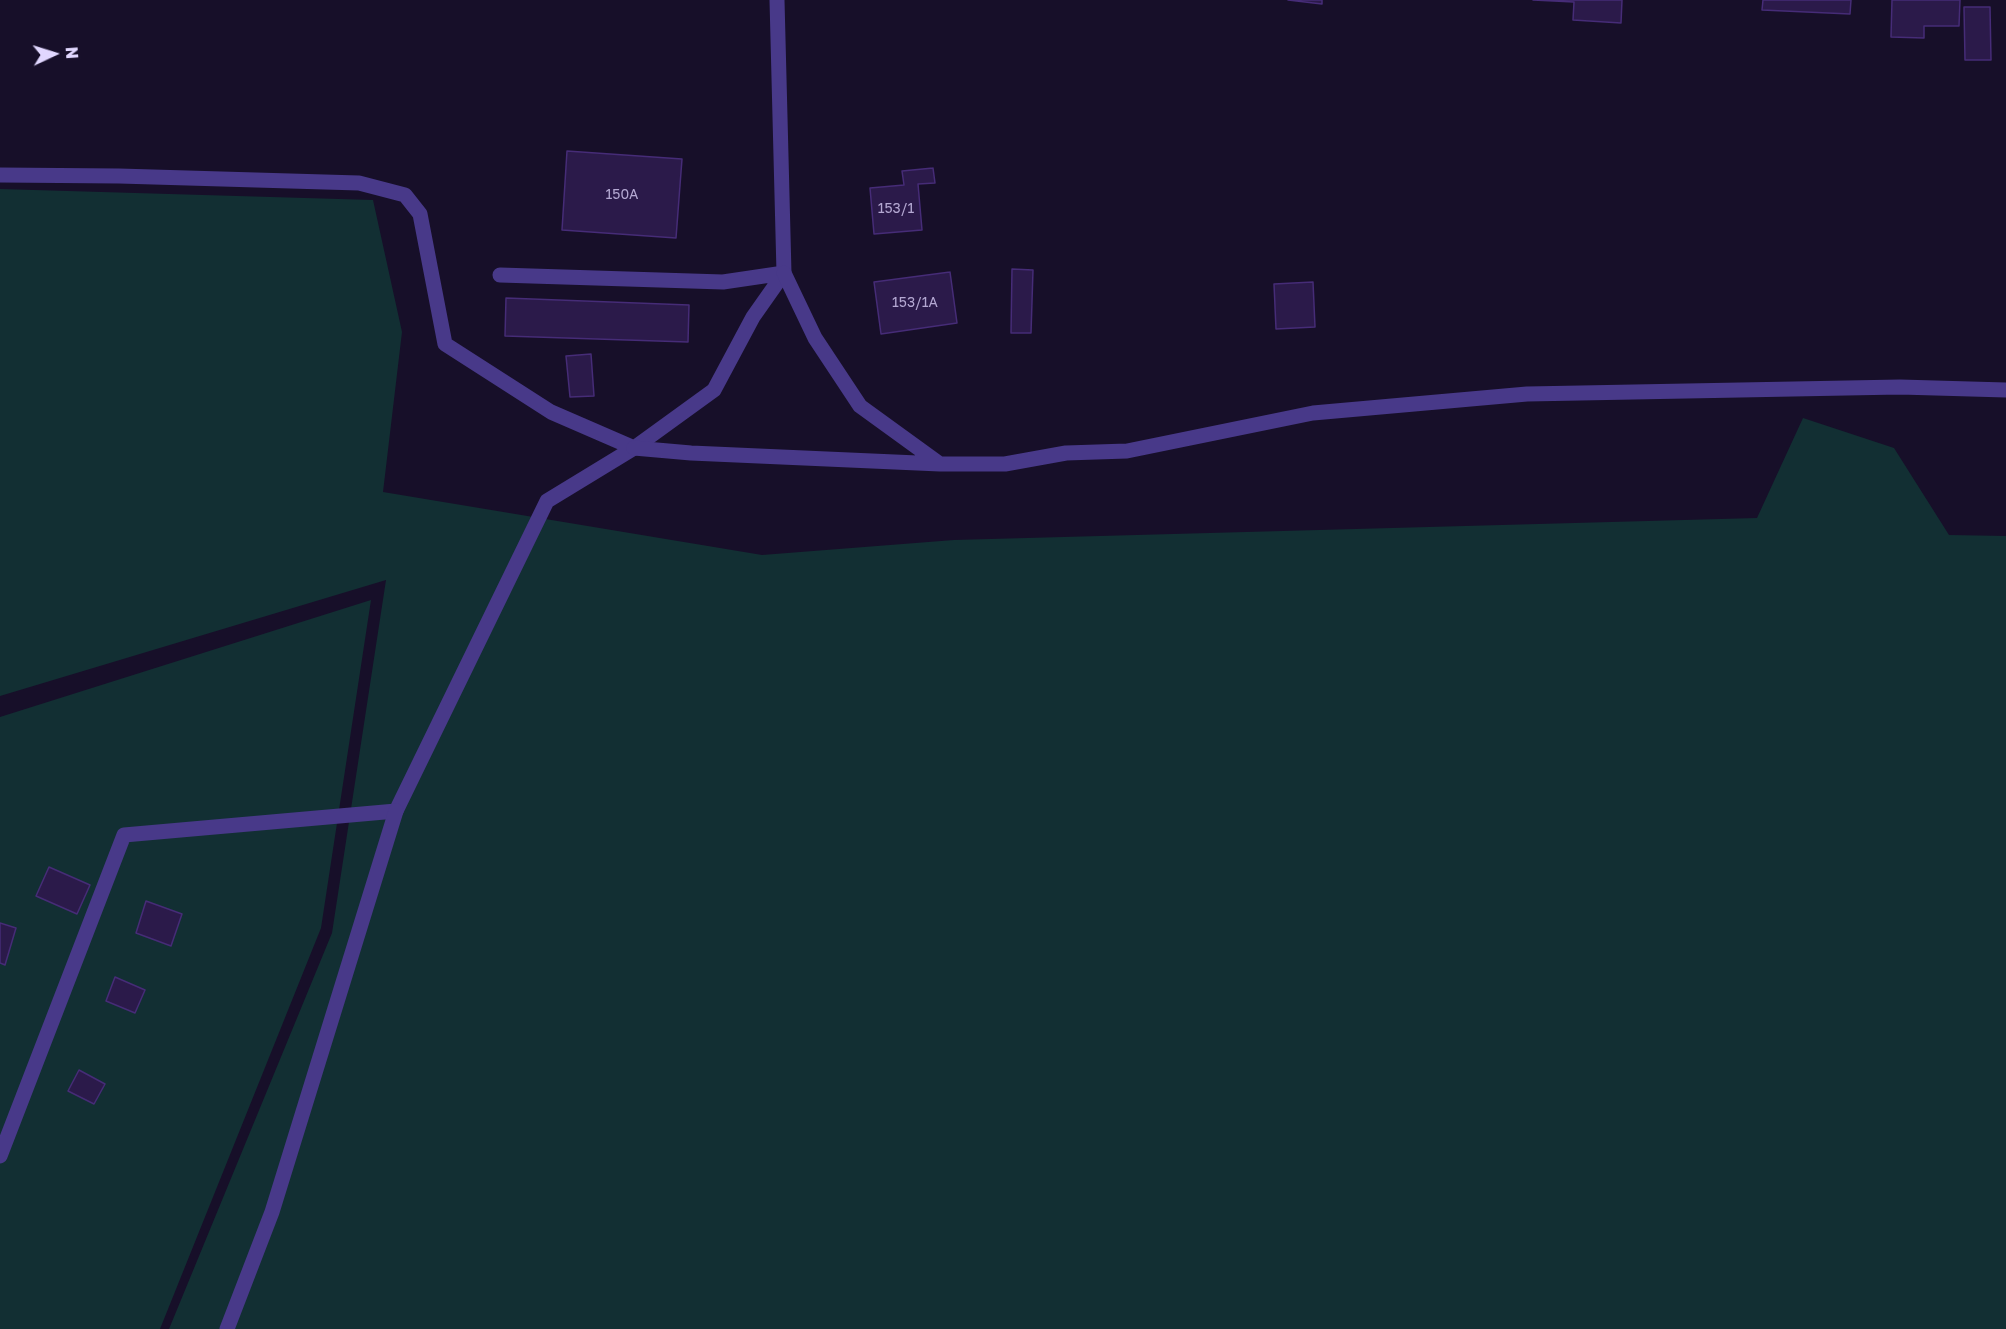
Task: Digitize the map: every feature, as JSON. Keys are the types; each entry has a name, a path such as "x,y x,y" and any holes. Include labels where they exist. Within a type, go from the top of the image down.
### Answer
{"street":[{"path":"777,0 784,273 815,338 860,406 940,464"},
{"path":"0,175 359,183 405,195 420,214 445,344 551,412 634,448 691,453 940,464 1005,464 1066,453 1127,452 1313,413 1527,394 1900,387 2006,390"},
{"path":"500,275 723,282 784,273"},
{"path":"227,1329 272,1212 396,811 547,501 634,448 714,390 753,317 784,273"},
{"path":"0,1156 124,835 396,811"}],"green space":[{"path":"0,189 373,200 402,332 383,492 762,555 954,540 1757,518 1803,418 1894,448 1949,535 2006,536 2006,1329 169,1329 332,933 386,580 0,696"},
{"path":"371,600 321,928 160,1329 0,1329 0,717"}],"building":[{"path":"1288,0 1322,0 1322,4"},
{"path":"1533,0 1622,0 1621,23 1573,20 1574,2"},
{"path":"1763,0 1851,0 1850,14 1762,10"},
{"path":"1892,0 1960,0 1959,26 1924,26 1924,38 1891,37"},
{"path":"1964,7 1990,7 1991,60 1965,60"},
{"path":"567,151 682,159 676,238 562,230"},
{"path":"933,168 935,183 918,184 922,230 874,234 870,188 904,185 902,171"},
{"path":"1012,269 1033,270 1031,333 1011,333"},
{"path":"950,272 957,323 881,334 874,282"},
{"path":"1313,282 1315,327 1276,329 1274,284"},
{"path":"506,298 689,305 688,342 505,336"},
{"path":"591,354 594,396 570,397 566,356"},
{"path":"49,867 90,885 77,914 36,896"},
{"path":"146,901 182,914 171,946 136,933"},
{"path":"0,923 16,928 5,965 0,963"},
{"path":"115,977 145,990 135,1013 106,1001"},
{"path":"79,1070 105,1084 94,1104 68,1091"}]}
